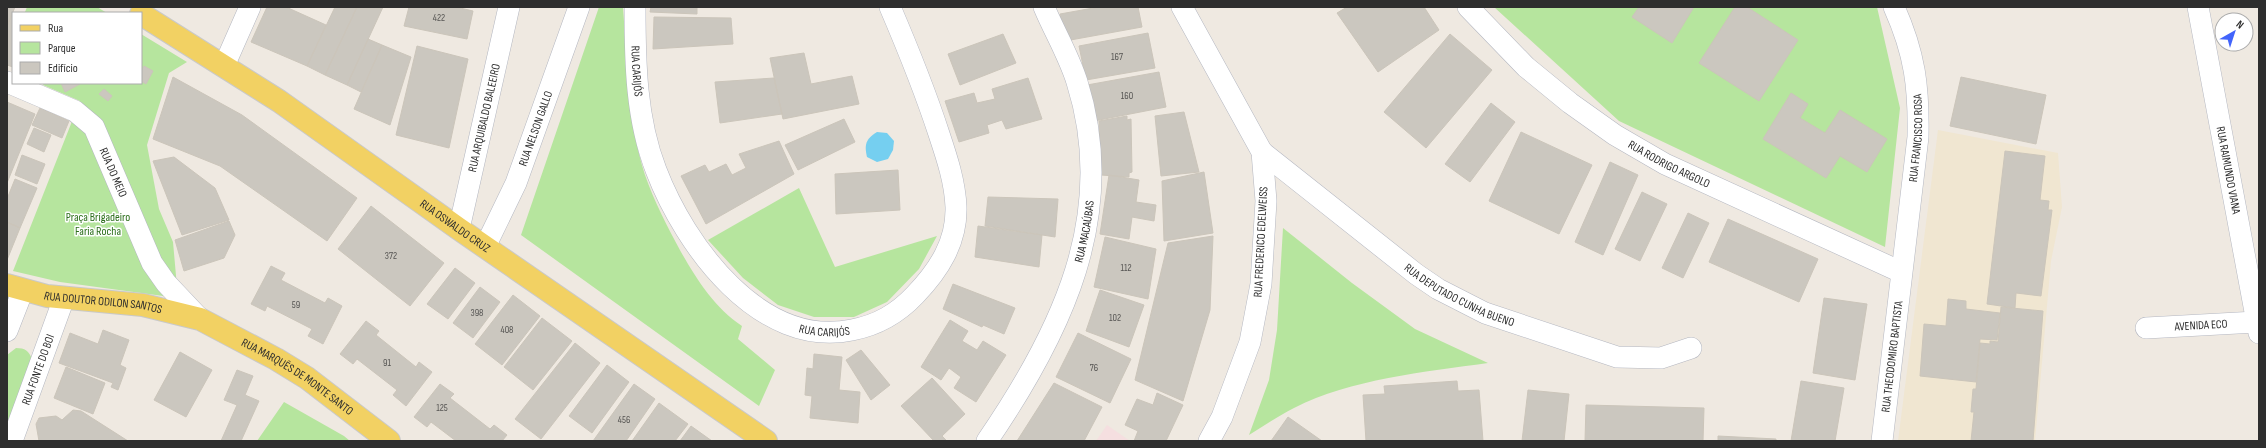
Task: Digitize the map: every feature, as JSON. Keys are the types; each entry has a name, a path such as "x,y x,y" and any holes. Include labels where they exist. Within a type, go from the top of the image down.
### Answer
{"main road":[{"name":"RUA OSWALDO CRUZ","path":"142,15 279,101 459,229 766,441"},
{"name":"RUA DOUTOR ODILON SANTOS","path":"15,288 64,298 143,305 200,320"},
{"name":"RUA MARQUÊS DE MONTE SANTO","path":"200,320 276,359 307,378 389,441"}],"street":[{"path":"224,66 250,7"},
{"name":"RUA ARQUIBALDO BALEEIRO","path":"459,229 509,7"},
{"name":"RUA NELSON GALLO","path":"485,247 516,183 579,7"},
{"name":"RUA CARIJÓS","path":"635,7 635,51 639,103 646,139 656,171 669,198 702,254 745,299 767,314 789,326 815,333 841,332 866,327 887,319 906,304 924,286 943,259 952,236 956,208 952,178 927,97 890,7"},
{"name":"RUA MACAÚBAS","path":"988,441 1038,360 1062,311 1078,266 1089,219 1092,180 1090,144 1084,112 1076,81 1044,7"},
{"name":"RUA FREDERICO EDELWEISS","path":"1182,7 1262,152 1266,201 1261,284 1250,342 1236,381 1209,441"},
{"name":"RUA RODRIGO ARGOLO","path":"1468,7 1526,67 1570,103 1615,135 1665,164 1901,272"},
{"name":"RUA FRANCISCO ROSA","path":"1894,7 1905,32 1914,66 1919,98 1918,137 1901,272"},
{"name":"RUA RAIMUNDO VIANA","path":"2198,7 2258,327"},
{"name":"RUA DO MEIO","path":"7,82 75,111 94,127 152,263 166,283 200,320"},
{"name":"RUA DEPUTADO CUNHA BUENO","path":"1262,152 1416,274 1438,289 1485,313 1617,357 1661,358 1691,348"},
{"name":"RUA THEODOMIRO BAPTISTA","path":"1882,441 1901,272"},
{"path":"7,331 15,288"},
{"name":"RUA FONTE DO BOI","path":"12,441 64,298"},
{"name":"AVENIDA ECO","path":"2146,328 2258,327"}],"shaded area":[{"path":"1938,130 2058,153 2062,207 2051,261 2035,441 1898,441"},
{"path":"1107,425 1130,441 1096,441"}],"green space":[{"path":"27,7 97,7 105,12 25,12"},
{"path":"599,7 623,7 629,92 635,134 645,175 662,214 681,252 707,293 723,311 742,326 738,339 775,370 759,406 521,235"},
{"path":"1494,7 1877,7 1900,108 1885,247 1619,121"},
{"name":"Praça Brigadeiro Faria Rocha","path":"142,35 187,62 169,73 147,145 159,209 173,242 178,298 60,282 13,271 80,101 43,85 142,84"},
{"path":"799,188 835,267 937,236 919,269 887,302 854,317 814,317 778,305 743,278 708,240"},
{"path":"1283,228 1352,283 1415,329 1488,363 1388,378 1339,390 1294,408 1249,435 1269,380 1277,330"},
{"path":"16,348 26,350 32,359 7,434 7,355"},
{"path":"284,402 344,436 350,441 257,441"}],"water":[{"path":"877,132 887,133 894,141 893,150 888,159 877,162 867,157 866,145 870,137"}],"building":[{"path":"7,7 15,7 12,12 7,26"},
{"path":"267,7 286,7 326,25 307,66 251,42"},
{"path":"335,7 357,7 325,75 307,66"},
{"path":"357,7 383,7 347,85 325,75"},
{"path":"409,7 456,7 473,11 467,39 404,26"},
{"path":"651,7 697,7 697,14 650,12"},
{"path":"1099,7 1138,7 1142,27 1065,41 1060,14"},
{"path":"1347,7 1424,7 1439,30 1378,72 1337,13"},
{"path":"1639,7 1694,7 1672,43 1632,17"},
{"path":"1735,7 1747,7 1798,40 1759,101 1699,63"},
{"path":"12,14 12,67 7,65 7,26"},
{"path":"654,17 731,18 733,44 653,49"},
{"path":"1148,33 1155,68 1086,80 1079,46"},
{"path":"1003,34 1016,63 960,85 948,54"},
{"path":"1450,34 1492,70 1426,148 1384,112"},
{"path":"368,39 382,45 361,92 347,85"},
{"path":"382,45 411,57 390,125 354,109"},
{"path":"417,46 468,59 449,148 396,135"},
{"path":"804,53 811,84 852,76 859,104 783,119 770,58"},
{"path":"144,66 153,71 146,84 142,82 142,69"},
{"path":"1159,72 1166,107 1094,121 1087,85"},
{"path":"173,77 242,115 357,198 327,241 220,166 153,139"},
{"path":"1961,77 2046,95 2036,144 1950,126"},
{"path":"774,78 782,114 720,123 715,82"},
{"path":"1028,78 1042,119 1006,129 1002,120 987,125 989,133 959,142 945,101 974,93 977,103 995,99 992,89"},
{"path":"61,84 80,84 65,92"},
{"path":"104,89 112,96 108,101 99,94"},
{"path":"1791,93 1808,104 1800,118 1825,133 1840,110 1887,139 1867,172 1840,156 1826,178 1763,139"},
{"path":"7,102 35,114 7,183"},
{"path":"1491,103 1515,122 1470,182 1445,164"},
{"path":"40,108 69,121 62,138 32,125"},
{"path":"1184,112 1199,172 1161,176 1155,116"},
{"path":"1127,116 1127,120 1131,119 1132,172 1129,173 1129,177 1101,175 1099,121"},
{"path":"844,119 855,142 798,170 785,145"},
{"path":"34,128 51,135 44,152 27,144"},
{"path":"1521,132 1592,165 1559,234 1489,201"},
{"path":"779,141 794,174 706,224 681,176 705,165 709,172 726,164 732,175 746,168 739,154"},
{"path":"2005,151 2045,156 2040,200 2049,201 2048,210 2052,210 2041,296 2016,293 2015,308 1987,304"},
{"path":"22,155 45,164 37,184 15,175"},
{"path":"174,157 215,188 229,220 182,235 153,161"},
{"path":"1610,162 1638,175 1603,255 1575,242"},
{"path":"898,170 900,210 836,214 835,174"},
{"path":"1204,172 1213,233 1164,241 1162,181"},
{"path":"1109,175 1139,180 1136,202 1156,205 1154,221 1132,217 1129,239 1100,234"},
{"path":"15,179 37,188 20,228 7,222 7,199"},
{"path":"1642,192 1667,204 1640,261 1615,249"},
{"path":"988,197 1058,199 1055,237 985,226"},
{"path":"371,206 444,263 410,306 338,249"},
{"path":"1688,213 1709,223 1683,278 1662,268"},
{"path":"1728,219 1818,259 1799,302 1709,262"},
{"path":"229,221 235,235 224,258 184,271 175,240"},
{"path":"7,222 20,228 7,260"},
{"path":"978,226 1042,235 1039,267 975,257"},
{"path":"1213,236 1210,310 1183,401 1135,380 1168,243"},
{"path":"1105,237 1156,249 1148,299 1094,287"},
{"path":"271,266 285,273 281,280 325,303 328,298 342,306 323,344 308,336 312,329 267,306 265,311 251,304"},
{"path":"455,268 475,283 448,319 427,304"},
{"path":"953,284 1015,308 1004,334 983,325 982,327 943,309"},
{"path":"480,287 500,302 473,338 453,323"},
{"path":"1100,290 1144,305 1129,347 1086,331"},
{"path":"513,295 540,316 502,365 475,344"},
{"path":"1824,298 1867,304 1855,380 1813,373"},
{"path":"1948,299 1966,301 1966,309 2000,313 1997,340 1980,339 1976,382 1920,376 1924,324 1946,326"},
{"path":"2001,307 2043,311 2033,441 1971,441 1974,412 1971,412 1973,389 1976,389 1980,343 1990,344 1990,341 1998,342"},
{"path":"542,318 572,341 533,390 504,367"},
{"path":"950,320 968,331 962,341 977,350 983,341 1006,355 976,402 954,388 961,377 949,368 941,380 921,367"},
{"path":"366,321 379,331 376,335 416,367 419,362 432,372 406,406 393,395 397,390 357,359 353,364 340,354"},
{"path":"103,330 129,340 120,365 126,368 118,390 111,387 113,383 59,363 70,333 98,344"},
{"path":"1078,333 1131,359 1110,403 1056,377"},
{"path":"575,343 600,363 541,439 515,419"},
{"path":"861,350 890,385 871,400 846,360"},
{"path":"180,352 212,370 186,417 154,400"},
{"path":"814,354 842,357 839,390 860,392 858,423 810,418 812,396 805,395 807,368 813,369"},
{"path":"607,365 629,382 592,433 569,416"},
{"path":"66,367 105,383 93,414 54,398"},
{"path":"237,370 253,376 245,395 259,401 241,441 221,441 237,405 224,400"},
{"path":"932,378 965,414 942,436 947,441 934,441 901,406"},
{"path":"1457,381 1458,391 1479,390 1483,441 1366,441 1363,395 1385,394 1384,386"},
{"path":"1801,381 1844,388 1835,441 1791,441"},
{"path":"1054,383 1102,407 1084,441 1017,441"},
{"path":"440,384 454,394 450,398 490,429 494,425 507,435 502,441 456,441 431,422 427,427 414,417"},
{"path":"634,384 655,399 626,441 593,441"},
{"path":"1528,390 1569,394 1564,441 1522,441"},
{"path":"1157,393 1183,405 1166,441 1134,441 1138,431 1125,425 1137,399 1153,405"},
{"path":"659,403 688,424 675,441 632,441"},
{"path":"1586,405 1704,408 1703,441 1585,441"},
{"path":"73,410 81,411 128,441 39,441 36,424 39,418 56,416 62,420"},
{"path":"1288,417 1322,441 1271,441"},
{"path":"691,426 712,441 680,441"},
{"path":"1718,436 1776,439 1776,441 1718,441"}]}
